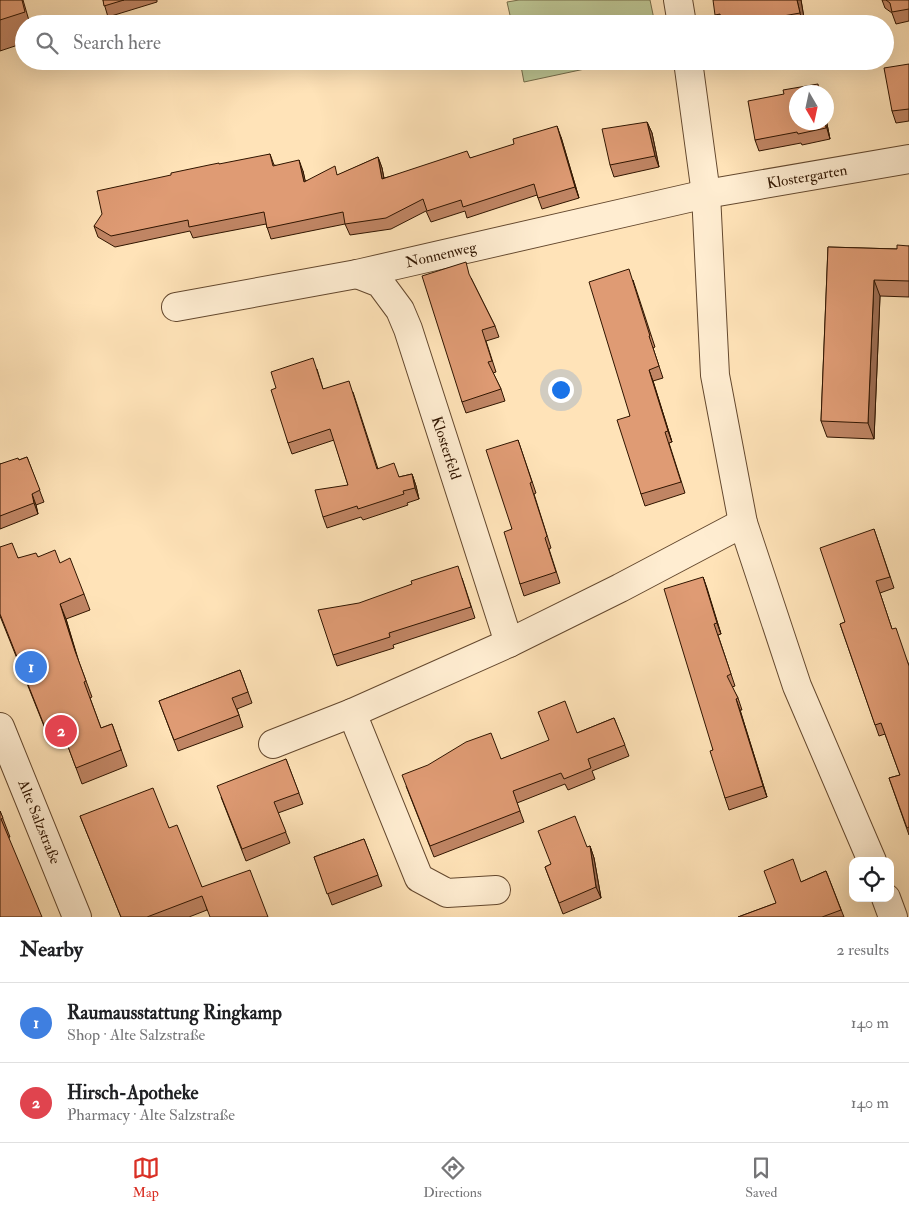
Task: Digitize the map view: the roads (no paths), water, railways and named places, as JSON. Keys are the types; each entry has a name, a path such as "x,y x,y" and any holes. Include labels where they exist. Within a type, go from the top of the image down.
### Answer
{"street":[{"path":"678,0 680,15"},
{"path":"689,70 706,194 716,374 743,523 797,686 870,857"},
{"name":"Klostergarten","path":"706,194 909,159"},
{"name":"Nonnenweg","path":"176,307 357,274 706,194"},
{"name":"Klosterfeld","path":"357,274 380,283 400,310 408,329 509,643"},
{"path":"273,744 352,713 509,643 620,588 743,523"},
{"path":"352,713 419,878 447,893 496,890"},
{"name":"Alte Salzstraße","path":"0,727 77,917"},
{"path":"887,902 893,917"}],"place":[{"name":"Raumausstattung Ringkamp","path":"31,667"},
{"name":"Hirsch-Apotheke","path":"61,731"}]}
